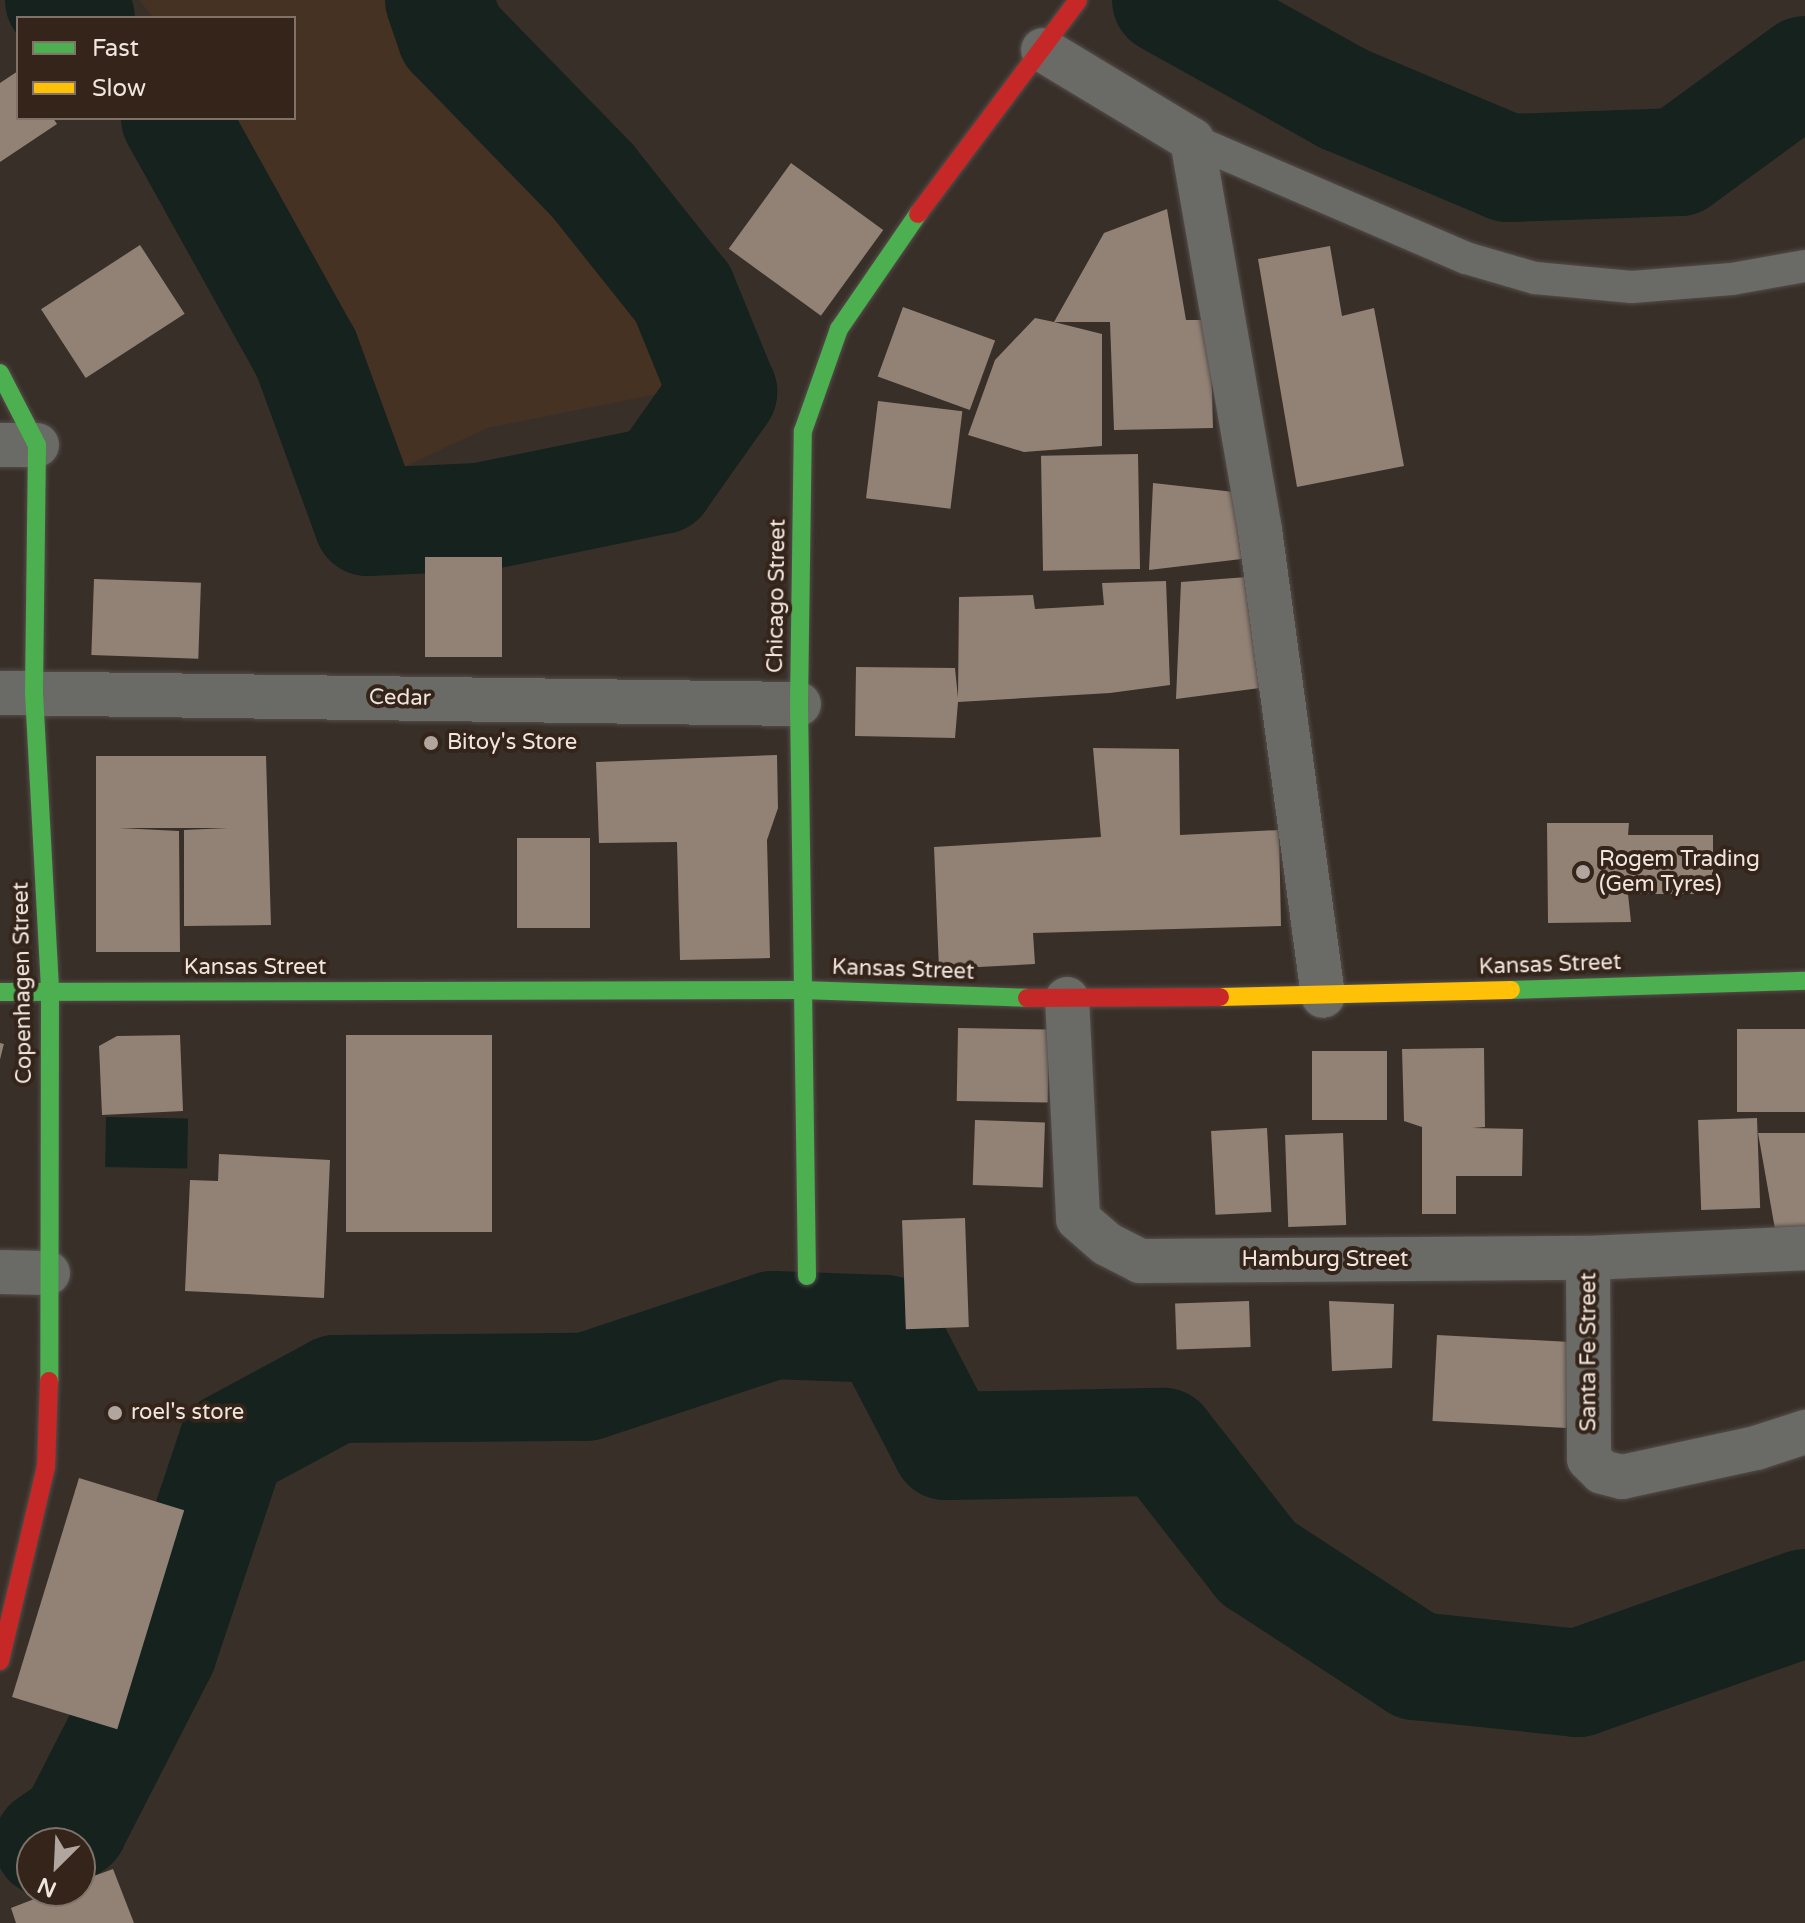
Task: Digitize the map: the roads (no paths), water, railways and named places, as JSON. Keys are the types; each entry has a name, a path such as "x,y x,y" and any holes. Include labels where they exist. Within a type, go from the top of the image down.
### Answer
{"street":[{"name":"Chicago Street","path":"807,1276 799,704 803,431 839,329 892,250 1076,3"},
{"path":"1043,50 1192,140 1260,530 1323,996"},
{"name":"Copenhagen Street","path":"0,373 18,445 17,693 50,992 49,1412 46,1467 14,1552 0,1661"},
{"name":"Cedar","path":"17,693 799,704"},
{"name":"Kansas Street","path":"0,992 802,990 1067,999 1323,996 1805,981"},
{"name":"Hamburg Street","path":"1067,999 1078,1219 1107,1244 1140,1261 1588,1258 1805,1248"},
{"name":"Santa Fe Street","path":"1588,1258 1589,1459 1602,1472 1622,1477 1756,1448 1805,1432"},
{"path":"0,1272 48,1273"}],"lane":[{"path":"1192,140 1466,258 1535,278 1632,287 1732,279 1805,266"}],"waterway":[{"path":"59,0 79,16"},
{"path":"176,120 306,353 368,522 480,517 661,480 723,392 683,294 592,180 451,35 439,0"},
{"path":"1166,0 1344,99 1508,168 1679,162 1805,70"},
{"path":"71,1827 163,1651 232,1445 336,1389 586,1387 773,1325 885,1329 946,1446 1163,1442 1258,1563 1416,1666 1578,1683 1805,1603"}],"place":[{"name":"Bitoy's Store","path":"431,743"},
{"name":"Rogem Trading (Gem Tyres)","path":"1583,872"},
{"name":"roel's store","path":"115,1413"}]}
